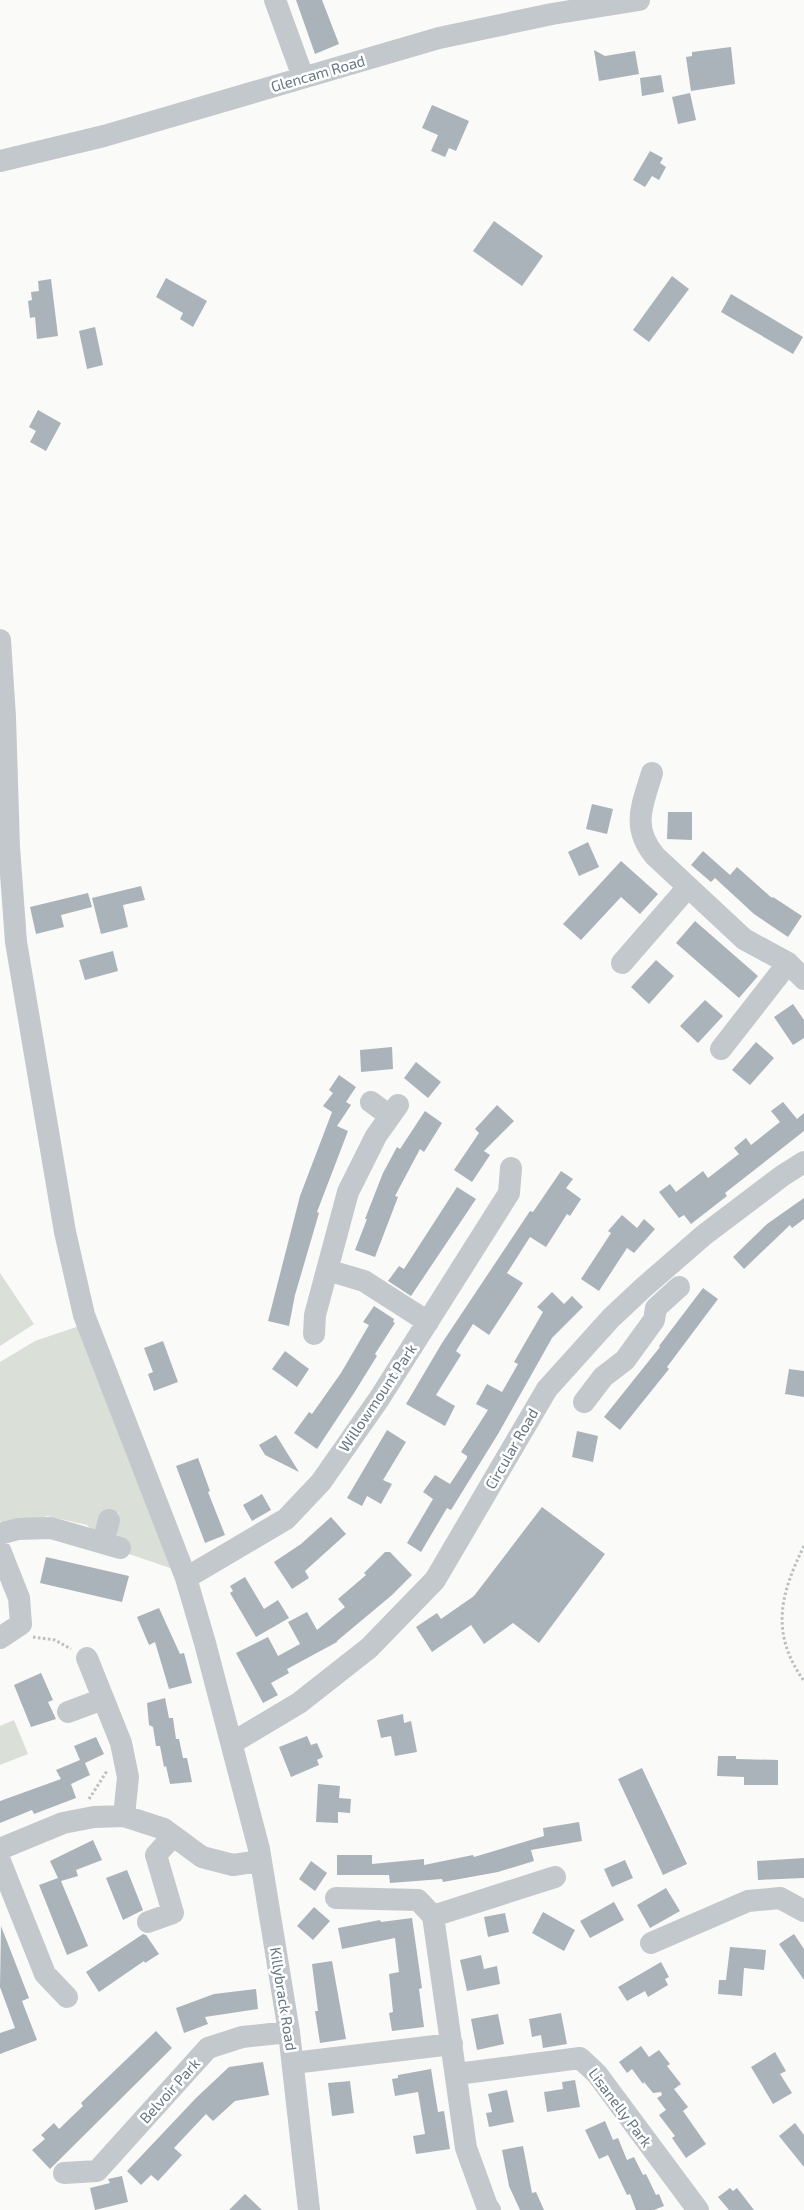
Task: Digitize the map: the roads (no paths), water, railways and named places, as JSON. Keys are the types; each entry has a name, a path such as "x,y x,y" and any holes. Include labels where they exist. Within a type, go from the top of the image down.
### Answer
{"street":[{"path":"275,0 304,77"},
{"name":"Glencam Road","path":"0,160 104,136 439,38 552,14 639,0"},
{"name":"Killybrack Road","path":"0,640 4,802 16,942 65,1232 82,1306 186,1578 244,1789 261,1861 289,2032 309,2210"},
{"path":"652,773 642,806 640,821 641,834 646,846 744,939 796,971 721,1049"},
{"path":"624,950 688,887"},
{"path":"314,1334 315,1315 348,1192 376,1136 394,1110 370,1102"},
{"name":"Circular Road","path":"232,1744 299,1704 369,1648 435,1580 547,1389 611,1318 704,1235 782,1176 804,1162"},
{"name":"Willowmount Park","path":"186,1578 286,1519 322,1482 428,1322 509,1193 511,1168"},
{"path":"328,1270 364,1281 428,1322"},
{"path":"584,1402 603,1377 625,1360 654,1320 656,1308 679,1287"},
{"path":"611,1318 640,1340"},
{"path":"0,1534 18,1529 51,1528 112,1546 109,1520"},
{"path":"0,1550 19,1598 21,1624 0,1638"},
{"path":"81,1655 103,1699 121,1743 128,1777 124,1816"},
{"path":"68,1712 103,1699"},
{"path":"0,1849 63,1823 94,1816 124,1816 164,1829 202,1857 233,1864 261,1861"},
{"path":"148,1922 173,1913 156,1855 173,1836"},
{"path":"0,1861 45,1974 67,1997"},
{"path":"433,1916 555,1877"},
{"path":"336,1898 418,1900 433,1916 457,2074 466,2148 486,2206 490,2210"},
{"path":"651,1943 748,1901 780,1898 804,1911"},
{"name":"Belvoir Park","path":"64,2173 97,2171 208,2048 242,2038 289,2032"},
{"path":"293,2063 452,2044"},
{"name":"Lisanelly Park","path":"457,2074 580,2058 597,2074 698,2210"}]}
